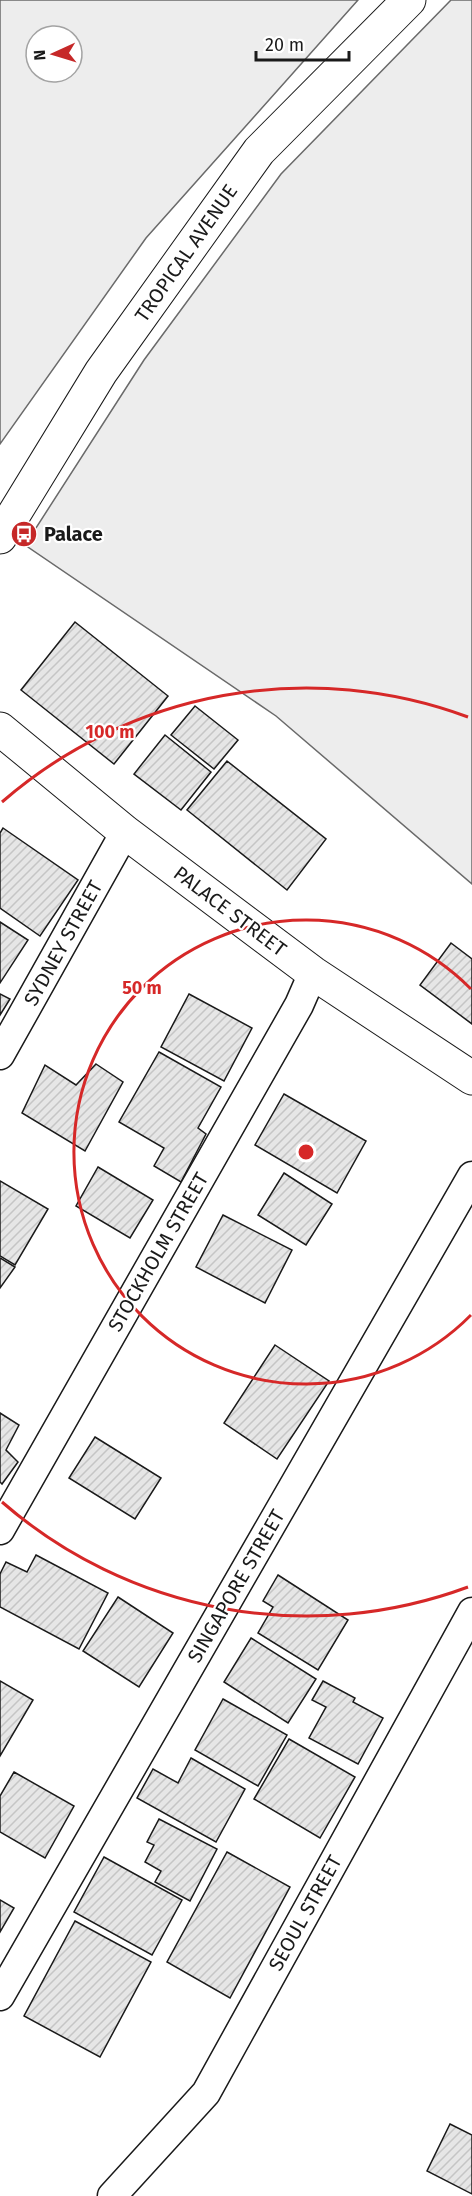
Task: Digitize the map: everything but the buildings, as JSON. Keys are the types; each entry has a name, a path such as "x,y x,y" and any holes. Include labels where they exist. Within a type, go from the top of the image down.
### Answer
{"street":[{"name":"TROPICAL AVENUE","path":"0,537 101,372 259,151 410,0"},
{"name":"PALACE STREET","path":"0,729 124,832 313,973 472,1078"},
{"name":"SYDNEY STREET","path":"0,1054 124,832"},
{"name":"STOCKHOLM STREET","path":"0,1530 299,1005 313,973"},
{"name":"SINGAPORE STREET","path":"0,1996 472,1176"},
{"name":"SEOUL STREET","path":"112,2196 206,2093 472,1612"}],"shaded area":[{"path":"0,0 358,0 146,238 0,444"},
{"path":"451,0 472,0 472,884 276,716 25,545 144,360 281,174"}],"place":[{"name":"Palace","path":"24,534"}]}
